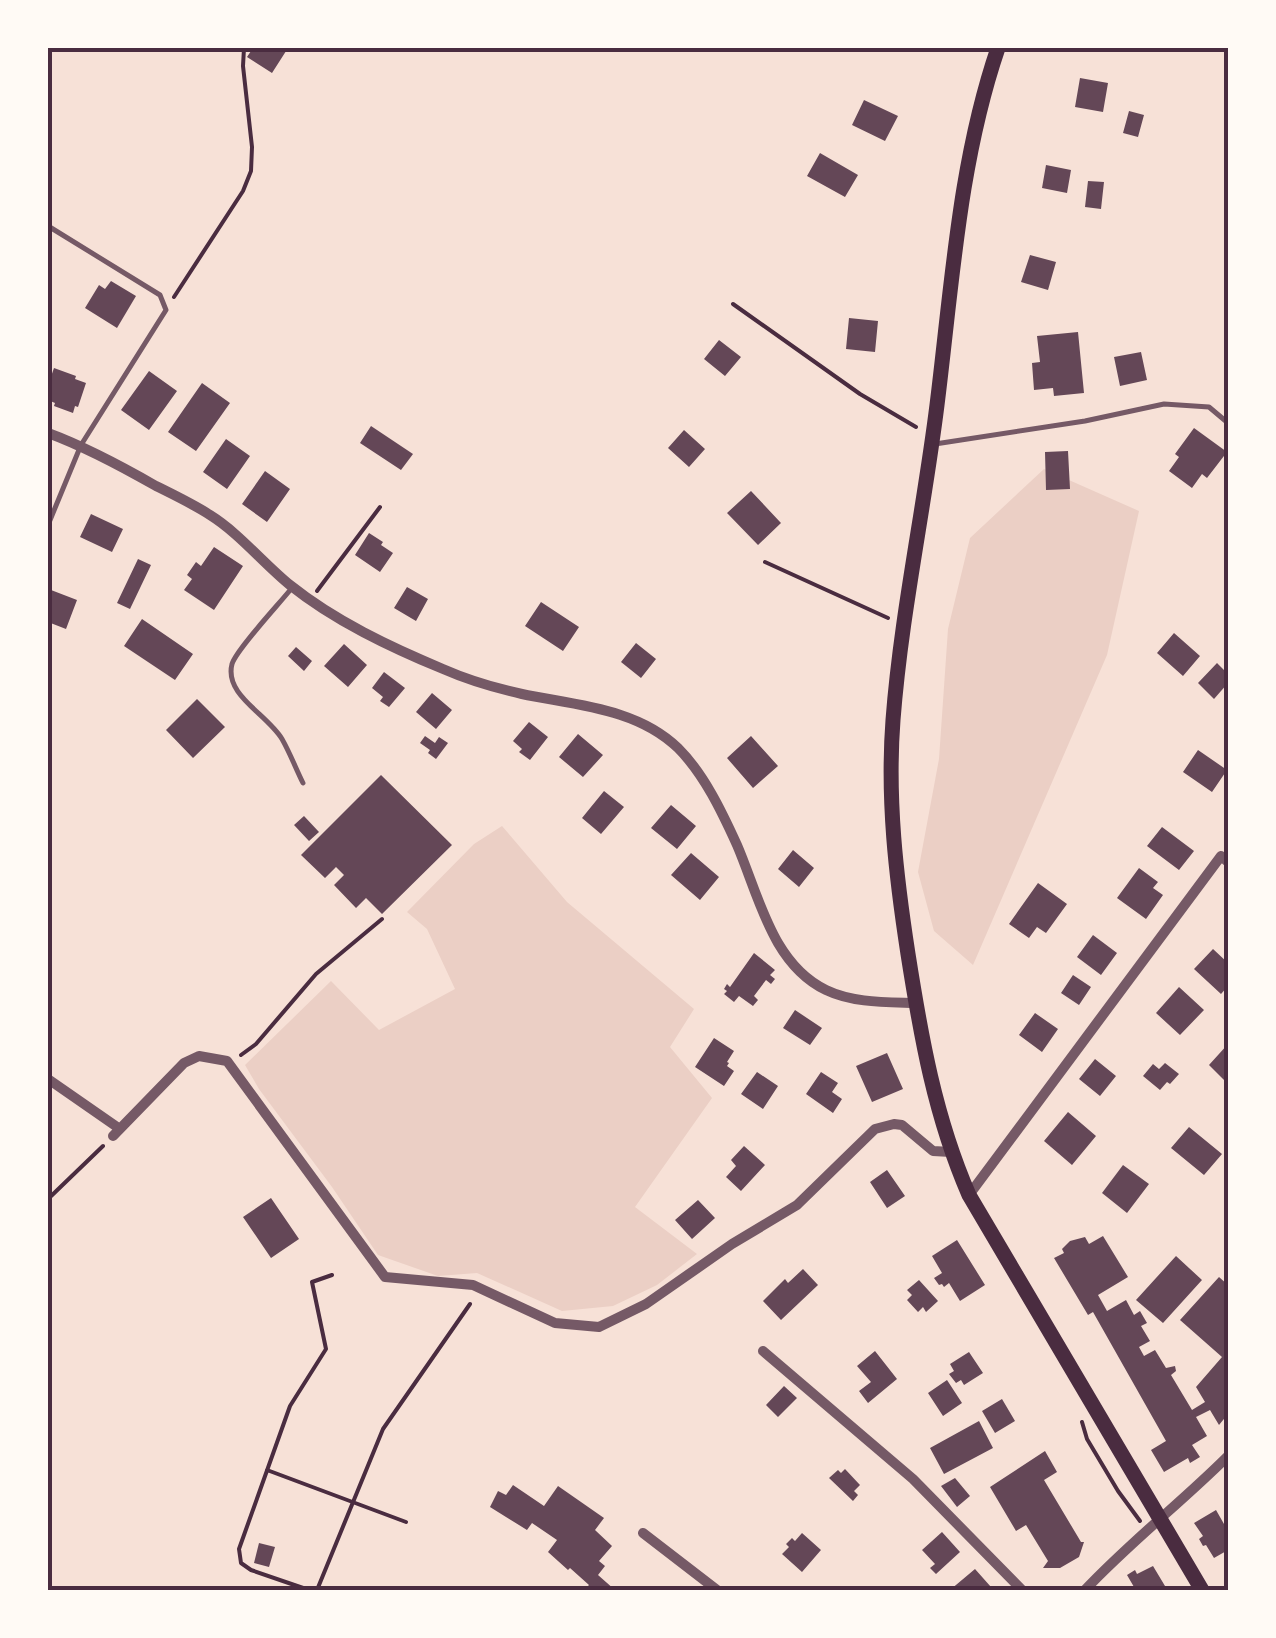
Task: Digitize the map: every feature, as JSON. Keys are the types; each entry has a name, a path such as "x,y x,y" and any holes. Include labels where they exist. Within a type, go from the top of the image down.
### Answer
{"main road":[{"path":"998,48 966,172 892,724 890,797 898,890 932,1085 951,1152 969,1195 1202,1590"}],"street":[{"path":"48,432 81,445 212,516 292,587 352,626 486,685 610,711 656,732 677,748 716,802 776,940 792,964 829,992 870,1001 916,1003"},
{"path":"969,1195 1226,855"},
{"path":"48,1080 117,1133 184,1063 198,1056 227,1062 385,1277 472,1284 556,1322 599,1327 646,1304 796,1205 875,1129 902,1125 933,1150 951,1152"},
{"path":"763,1351 913,1479 1022,1590"},
{"path":"1085,1590 1228,1456"},
{"path":"643,1534 717,1590"}],"lane":[{"path":"48,226 160,295 166,310 81,445 48,525"},
{"path":"932,440 1085,421 1164,404 1209,407 1228,422"},
{"path":"292,587 232,660 230,679 237,693 282,738 302,783"}],"path":[{"path":"166,310 243,191 251,171 244,48"},
{"path":"734,304 932,440"},
{"path":"311,599 380,506"},
{"path":"765,562 905,624"},
{"path":"227,1062 256,1044 316,974 382,919"},
{"path":"48,1199 117,1133"},
{"path":"309,1590 251,1570 240,1563 239,1549 290,1406 326,1349 312,1282 332,1276"},
{"path":"317,1590 384,1429 470,1304"},
{"path":"267,1470 406,1522"}],"shaded area":[{"path":"1044,469 1139,511 1107,655 973,965 934,931 918,872 939,759 948,629 970,538"},
{"path":"502,826 567,902 694,1009 670,1047 712,1098 635,1207 697,1254 657,1285 613,1306 562,1311 477,1273 438,1276 378,1255 245,1065 331,981 379,1030 455,989 427,929 407,912 474,844"}],"building":[{"path":"253,48 288,48 272,73 247,57"},
{"path":"1080,78 1108,83 1103,112 1075,107"},
{"path":"864,100 898,116 885,141 852,125"},
{"path":"1129,111 1144,115 1138,137 1123,133"},
{"path":"820,153 858,175 845,197 807,176"},
{"path":"1046,165 1071,170 1067,193 1042,188"},
{"path":"1088,181 1104,182 1101,209 1085,207"},
{"path":"1030,255 1056,262 1048,290 1021,282"},
{"path":"111,281 136,296 117,328 85,308 99,285 105,289"},
{"path":"849,318 878,321 875,352 846,349"},
{"path":"1078,332 1084,393 1054,396 1053,388 1034,390 1032,363 1040,362 1037,336"},
{"path":"719,340 741,357 725,376 704,359"},
{"path":"1141,352 1147,380 1120,386 1114,357"},
{"path":"54,368 86,383 73,413 48,400"},
{"path":"149,371 177,391 149,430 121,410"},
{"path":"202,383 230,403 196,451 168,432"},
{"path":"371,426 413,454 401,470 360,443"},
{"path":"1194,428 1227,452 1207,478 1202,474 1192,488 1169,471 1179,457 1175,454"},
{"path":"684,430 705,449 689,467 668,448"},
{"path":"226,439 250,456 227,489 203,472"},
{"path":"1068,451 1070,489 1046,490 1045,452"},
{"path":"265,471 290,489 267,522 242,504"},
{"path":"751,491 781,523 758,545 727,513"},
{"path":"91,514 123,529 112,552 80,537"},
{"path":"369,533 393,553 380,572 355,555"},
{"path":"214,547 243,566 214,610 184,590 192,579 187,575 196,562 201,566"},
{"path":"138,559 151,565 130,609 117,603"},
{"path":"407,587 428,599 416,621 394,608"},
{"path":"51,590 77,600 66,629 48,622"},
{"path":"541,602 579,627 563,651 525,626"},
{"path":"142,619 193,654 175,680 124,646"},
{"path":"1174,633 1200,656 1183,676 1157,653"},
{"path":"636,643 656,659 641,678 621,662"},
{"path":"344,644 367,665 348,687 324,666"},
{"path":"296,647 312,661 304,671 288,656"},
{"path":"1217,663 1228,674 1228,683 1214,699 1198,683"},
{"path":"384,672 405,688 389,707 372,688"},
{"path":"432,693 452,710 436,729 416,712"},
{"path":"197,699 225,727 193,758 166,730"},
{"path":"529,722 548,737 530,760 513,741"},
{"path":"578,734 603,755 583,777 559,757"},
{"path":"425,736 435,743 439,737 448,743 436,759 420,743"},
{"path":"751,736 778,766 753,788 727,758"},
{"path":"1198,750 1227,770 1212,792 1183,772"},
{"path":"381,775 452,845 382,914 366,898 356,908 334,885 344,875 336,867 325,878 301,855"},
{"path":"604,791 624,807 601,834 582,818"},
{"path":"671,805 696,826 677,849 651,828"},
{"path":"304,816 319,832 309,841 294,825"},
{"path":"1162,827 1194,851 1179,870 1147,846"},
{"path":"793,850 814,868 799,887 778,869"},
{"path":"691,853 719,877 700,900 671,875"},
{"path":"1139,868 1158,882 1153,888 1163,895 1146,919 1117,898"},
{"path":"1038,883 1067,904 1046,933 1037,927 1029,938 1009,924"},
{"path":"1093,935 1117,953 1101,975 1077,957"},
{"path":"1213,949 1228,963 1228,986 1221,994 1194,969"},
{"path":"754,953 775,970 770,975 775,979 771,984 766,980 754,996 758,1000 753,1006 739,996 734,1002 724,994 724,989 727,984 730,987"},
{"path":"1073,975 1091,987 1079,1005 1061,993"},
{"path":"1179,987 1204,1010 1180,1035 1156,1013"},
{"path":"795,1010 822,1028 810,1045 783,1028"},
{"path":"1035,1013 1058,1029 1042,1052 1019,1035"},
{"path":"714,1038 734,1051 727,1066 734,1071 724,1086 695,1067"},
{"path":"1228,1044 1228,1084 1209,1065"},
{"path":"887,1053 903,1089 872,1102 856,1066"},
{"path":"1095,1059 1116,1076 1100,1096 1079,1079"},
{"path":"1165,1063 1179,1074 1160,1090 1143,1076 1153,1064 1159,1069"},
{"path":"757,1072 778,1086 763,1109 741,1094"},
{"path":"821,1072 838,1083 832,1092 842,1099 833,1113 806,1094"},
{"path":"1068,1112 1096,1136 1072,1165 1044,1141"},
{"path":"1189,1127 1222,1154 1204,1175 1171,1148"},
{"path":"744,1146 765,1165 741,1191 726,1177 736,1166 731,1160"},
{"path":"1123,1165 1149,1184 1127,1213 1102,1193"},
{"path":"887,1170 905,1196 887,1208 870,1182"},
{"path":"271,1198 299,1239 271,1258 243,1217"},
{"path":"698,1200 715,1218 692,1239 675,1220"},
{"path":"1103,1236 1128,1277 1098,1295 1107,1311 1126,1300 1134,1315 1140,1311 1147,1323 1141,1326 1150,1341 1139,1347 1144,1356 1155,1350 1166,1368 1175,1366 1171,1375 1192,1410 1205,1402 1196,1387 1222,1357 1180,1320 1219,1277 1228,1285 1228,1414 1219,1425 1210,1410 1196,1417 1207,1436 1192,1445 1200,1457 1190,1463 1188,1458 1164,1472 1151,1450 1166,1441 1093,1312 1088,1315 1054,1258 1064,1253 1062,1249 1070,1241 1085,1237 1089,1244"},
{"path":"957,1240 985,1285 960,1301 949,1283 944,1287 934,1278 942,1273 932,1256"},
{"path":"1176,1256 1202,1280 1163,1323 1136,1300"},
{"path":"803,1269 818,1285 781,1320 763,1301 785,1279 788,1283"},
{"path":"919,1280 938,1301 926,1312 923,1307 918,1312 907,1300 912,1295 907,1290"},
{"path":"875,1351 897,1379 868,1403 859,1391 871,1382 857,1366"},
{"path":"969,1352 983,1373 964,1385 961,1380 956,1383 949,1374 954,1371 950,1364"},
{"path":"947,1380 962,1403 943,1416 928,1393"},
{"path":"784,1386 797,1398 778,1417 766,1405"},
{"path":"1002,1399 1015,1421 995,1433 982,1411"},
{"path":"979,1421 993,1448 944,1474 930,1448"},
{"path":"1045,1451 1057,1472 1044,1480 1084,1542 1079,1557 1060,1568 1043,1568 1048,1561 1026,1525 1016,1531 990,1487"},
{"path":"845,1469 860,1485 854,1491 858,1495 853,1501 829,1478"},
{"path":"955,1478 970,1496 957,1507 941,1486"},
{"path":"513,1485 544,1506 558,1486 604,1518 595,1530 612,1546 599,1561 605,1566 598,1575 615,1590 589,1590 589,1585 548,1552 557,1540 532,1523 527,1530 490,1507 498,1491 506,1495"},
{"path":"1216,1510 1228,1531 1228,1550 1214,1558 1199,1539 1203,1536 1194,1523"},
{"path":"942,1532 960,1552 936,1574 930,1568 935,1564 922,1550"},
{"path":"802,1533 821,1550 802,1572 782,1554 789,1547 786,1544"},
{"path":"259,1543 275,1547 269,1567 254,1563"},
{"path":"1153,1566 1165,1586 1158,1590 1129,1590 1134,1587 1127,1575"},
{"path":"975,1569 991,1587 950,1590"}]}
